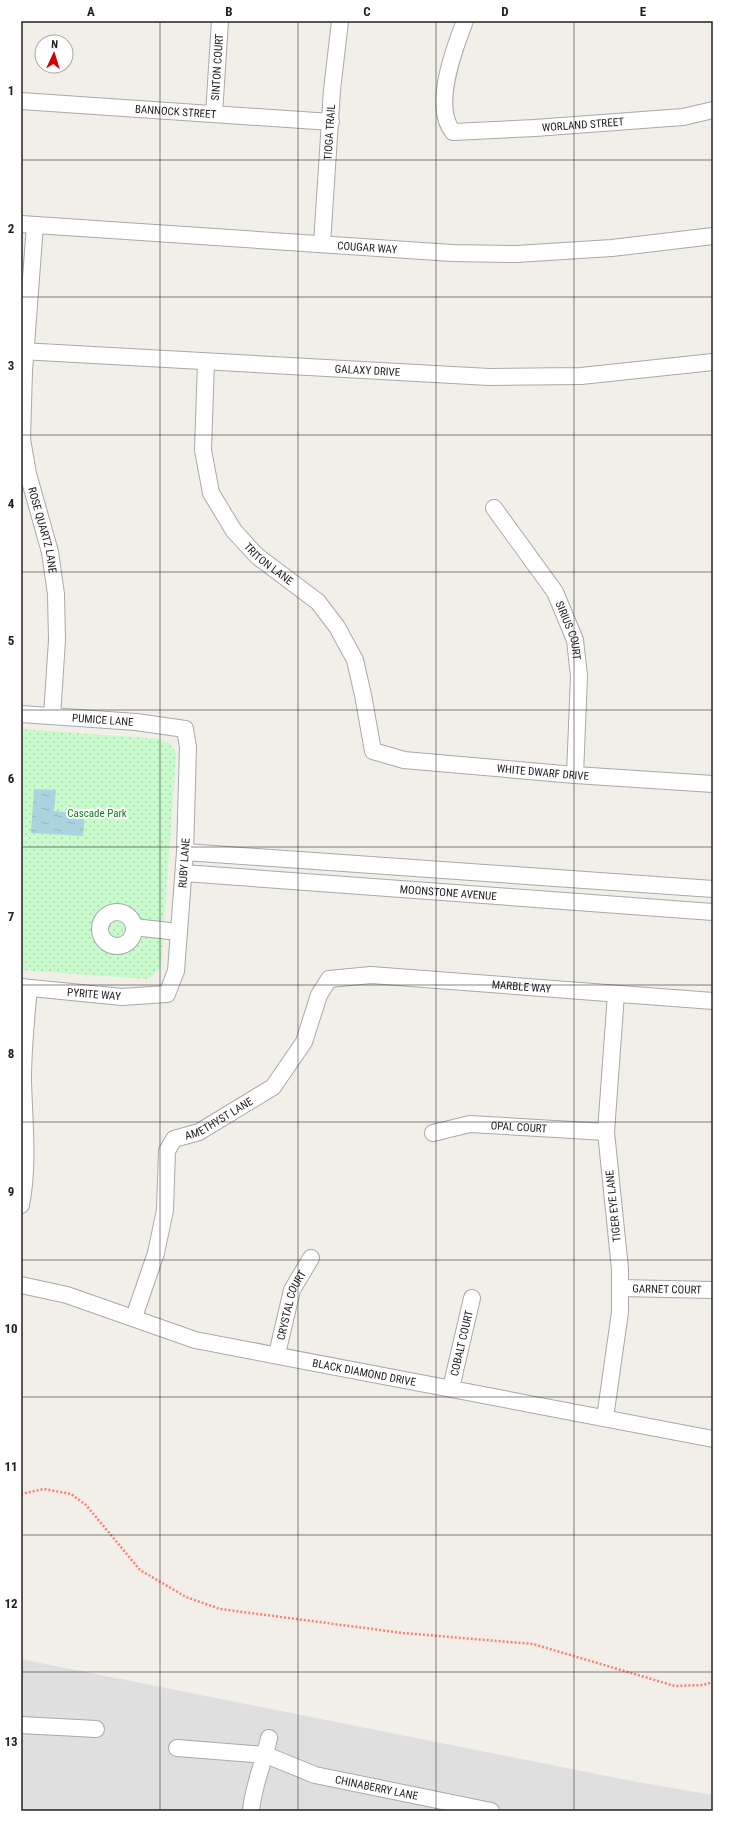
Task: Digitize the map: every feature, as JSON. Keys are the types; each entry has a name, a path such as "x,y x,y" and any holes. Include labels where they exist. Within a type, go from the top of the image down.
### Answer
{"street":[{"name":"SINTON COURT","path":"214,114 220,21"},
{"name":"TIOGA TRAIL","path":"322,244 332,90 340,21"},
{"name":"WORLAND STREET","path":"465,21 450,66 444,104 447,126 453,132 534,128 683,117 713,110"},
{"name":"BANNOCK STREET","path":"21,101 331,122"},
{"name":"COUGAR WAY","path":"28,225 452,253 516,254 612,248 713,236"},
{"name":"ROSE QUARTZ LANE","path":"28,225 23,351 22,439 28,474 50,552 56,594 57,640 52,716"},
{"name":"GALAXY DRIVE","path":"23,351 489,377 582,376 713,362"},
{"name":"TRITON LANE","path":"206,362 203,450 211,493 234,531 257,556 318,602 338,628 355,660 373,751"},
{"name":"SIRIUS COURT","path":"494,508 555,592 575,640 579,676 575,775"},
{"name":"PUMICE LANE","path":"21,714 136,722 185,729"},
{"name":"RUBY LANE","path":"167,994 176,971 184,873 188,747 185,729"},
{"name":"WHITE DWARF DRIVE","path":"373,751 404,760 575,775 713,784"},
{"name":"MOONSTONE AVENUE","path":"185,852 713,889"},
{"name":"MOONSTONE AVENUE","path":"184,873 713,912"},
{"path":"134,927 178,932"},
{"name":"MARBLE WAY","path":"329,979 371,975 713,1002"},
{"name":"AMETHYST LANE","path":"134,1317 156,1253 165,1210 167,1151 174,1138 199,1132 273,1087 304,1042 319,995 329,979"},
{"path":"21,1205 24,1187 26,1141 23,1080 25,987"},
{"name":"PYRITE WAY","path":"25,987 122,997 167,994"},
{"name":"TIGER EYE LANE","path":"605,1418 620,1312 619,1261 606,1132 616,994"},
{"name":"OPAL COURT","path":"434,1133 470,1124 606,1132"},
{"name":"CRYSTAL COURT","path":"277,1354 292,1290 311,1258"},
{"name":"BLACK DIAMOND DRIVE","path":"21,1285 67,1295 134,1317 195,1340 277,1354 713,1439"},
{"name":"GARNET COURT","path":"620,1288 713,1290"},
{"name":"COBALT COURT","path":"451,1388 472,1298"},
{"path":"21,1726 96,1729"},
{"path":"250,1811 251,1802 266,1755 269,1738"},
{"name":"CHINABERRY LANE","path":"177,1748 266,1755 315,1775 491,1811"}],"path":[{"path":"21,1494 44,1489 71,1494 86,1504 140,1570 186,1598 220,1609 403,1633 533,1644 675,1686 703,1685 713,1682"}],"shaded area":[{"path":"21,1659 632,1781 713,1795 713,1811 21,1811"}],"green space":[{"name":"Cascade Park","path":"21,729 160,739 168,743 174,749 176,755 161,966 153,976 145,979 21,970"}],"water":[{"path":"34,789 56,790 54,811 85,814 83,836 31,833"}]}
